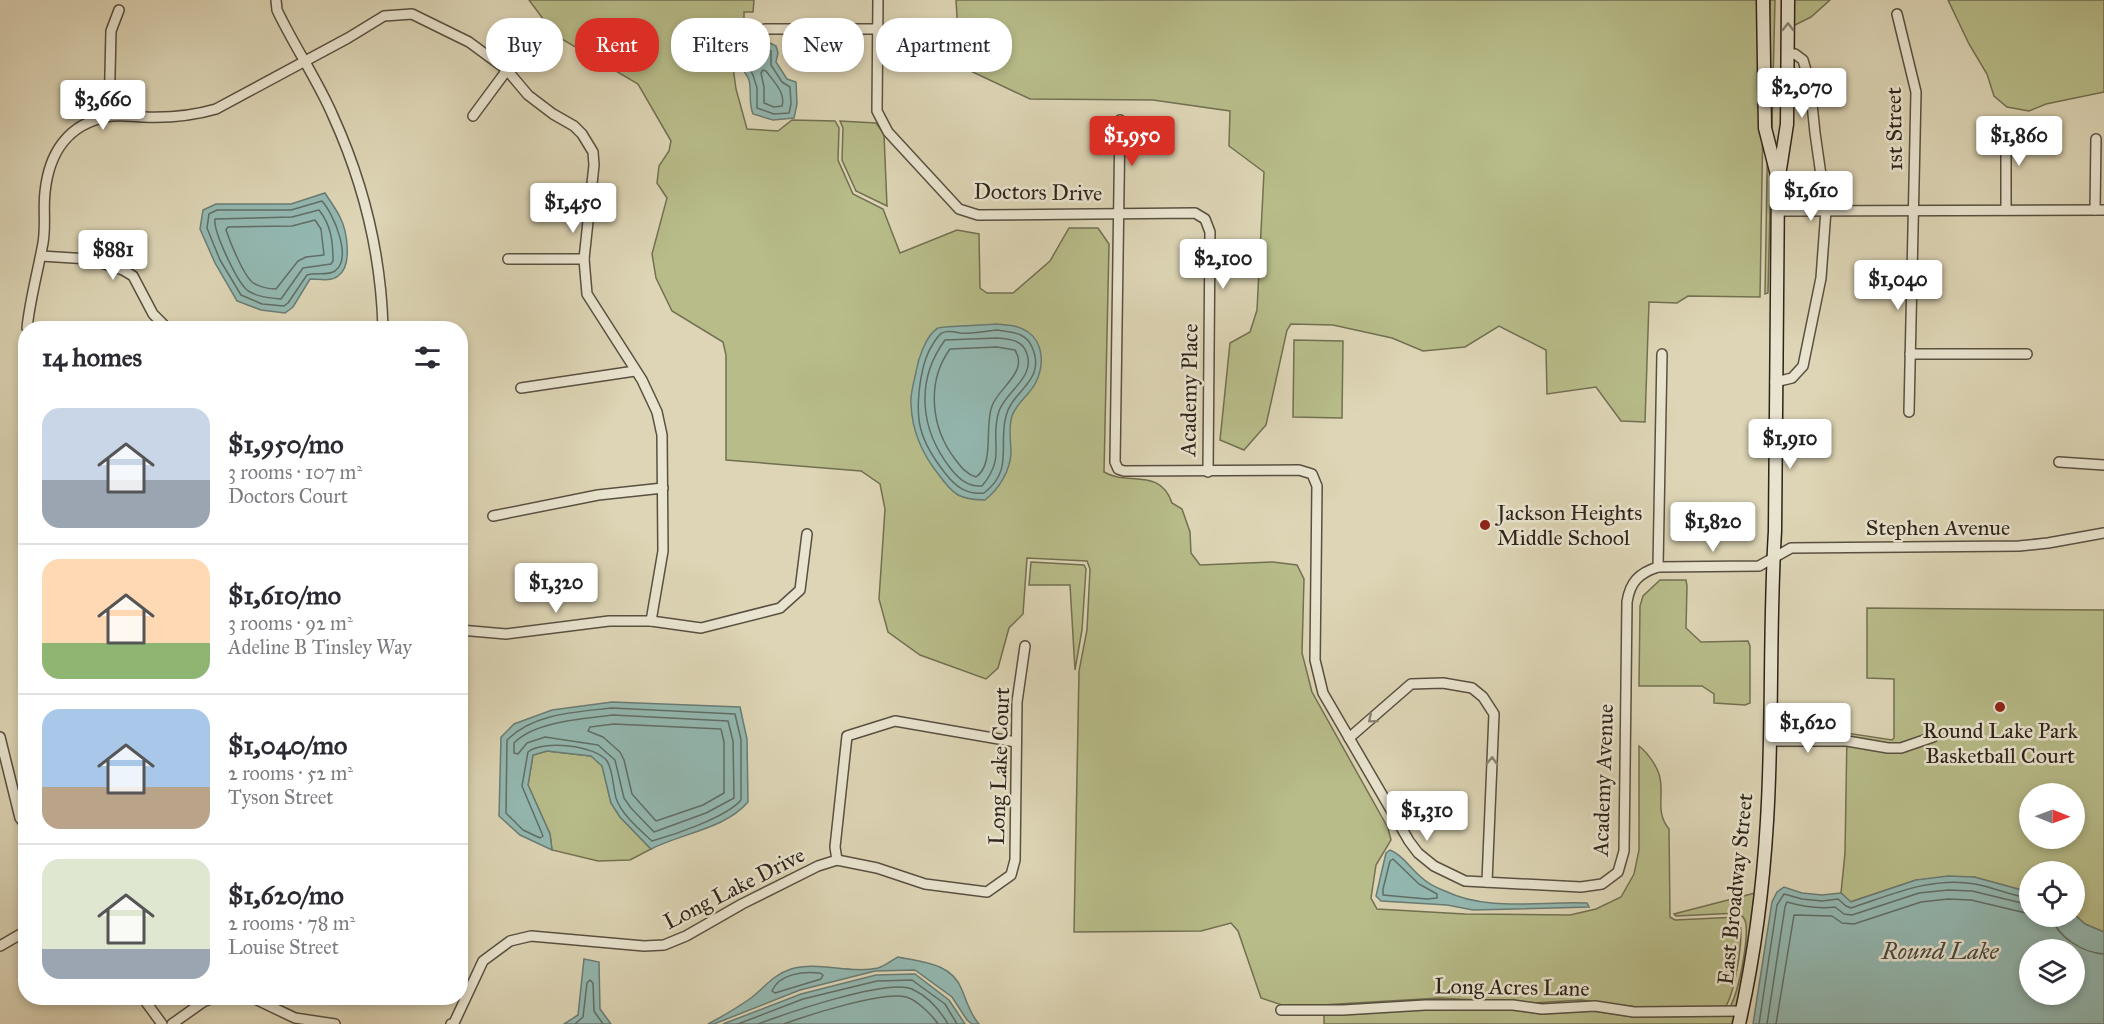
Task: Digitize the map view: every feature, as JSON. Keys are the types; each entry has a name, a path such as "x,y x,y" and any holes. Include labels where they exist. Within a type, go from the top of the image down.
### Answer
{"main road":[{"name":"East Broadway Street","path":"1763,0 1765,128 1778,182"},
{"name":"East Broadway Street","path":"1741,1018 1758,912 1767,822 1775,531 1778,182 1787,123 1788,0"}],"street":[{"path":"276,0 277,10 332,114 355,172 365,205 378,270 382,321"},
{"name":"Doctors Drive","path":"878,0 878,18"},
{"path":"109,116 111,31 119,10"},
{"path":"28,321 44,239 45,191 49,171 56,154 72,131 85,123 109,116 177,118 216,109 384,16 412,14 469,42 486,55"},
{"name":"1st Street","path":"1897,14 1916,92 1909,412"},
{"path":"770,29 876,29"},
{"path":"1775,382 1792,378 1803,366 1821,278 1826,210 1810,84 1803,60 1795,54 1787,54"},
{"path":"473,116 506,72"},
{"path":"509,72 528,94 553,114 574,126 593,152 594,165 584,259 587,294 642,380 657,412 662,435 663,551 651,621"},
{"name":"Doctors Drive","path":"877,72 877,111 881,121 888,132 959,209 978,215 1118,213 1115,462 1118,469 1124,471 1208,472"},
{"path":"1118,213 1120,120"},
{"path":"2006,125 2006,210"},
{"path":"1778,211 2099,210 2096,138"},
{"name":"Academy Place","path":"1118,213 1195,213 1205,219 1210,232 1208,472"},
{"path":"41,256 89,259 123,270 133,276 153,314 160,321"},
{"path":"508,259 584,259"},
{"path":"1662,354 1658,567 1759,566 1773,557"},
{"path":"1911,354 2026,354"},
{"path":"521,388 635,371"},
{"path":"2059,462 2104,465"},
{"name":"Academy Avenue","path":"1208,472 1299,470 1311,474 1317,486 1315,660 1323,693 1409,842 1434,866 1465,881 1581,887 1602,884 1618,872 1624,851 1628,590 1634,580 1644,572 1658,567"},
{"path":"493,516 598,495 663,488"},
{"name":"Stephen Avenue","path":"1773,557 1791,548 2019,546 2104,533"},
{"path":"468,631 506,634 609,621 651,621 701,628 780,608 800,590 807,534"},
{"name":"Long Lake Court","path":"1002,882 1011,875 1015,860 1017,702 1024,646"},
{"path":"1349,738 1411,684 1443,683 1472,688 1483,697 1494,714 1487,882"},
{"path":"837,860 835,847 847,736 895,721 1016,742"},
{"path":"0,737 4,774 18,812"},
{"path":"1769,741 1847,741 1901,748 1933,737"},
{"name":"Long Lake Drive","path":"468,993 483,961 510,941 531,936 644,946 664,945 686,936 742,904 818,866 837,860 877,868 936,886 987,892 1002,882"},
{"path":"0,946 18,936"},
{"path":"148,1005 162,1024"},
{"path":"172,1024 199,1005"},
{"path":"268,1005 295,1018 335,1024"},
{"name":"Long Lake Drive","path":"451,1024 454,1023 462,1005"},
{"name":"Long Acres Lane","path":"1281,1010 1487,1005 1513,1005 1542,1009 1595,1006 1634,1012 1741,1018"}],"green space":[{"path":"529,0 754,0 753,12 744,12 744,18 671,18 671,72 734,72 747,129 778,131 792,120 835,121 839,128 838,160 853,194 883,209 900,253 957,230 979,234 980,288 987,293 1013,293 1050,261 1069,228 1098,228 1109,244 1104,472 1123,478 1151,481 1160,485 1167,492 1172,503 1182,509 1190,532 1191,553 1200,565 1273,562 1297,565 1304,579 1302,653 1312,692 1388,828 1391,840 1376,865 1371,898 1377,909 1465,914 1570,915 1596,909 1621,897 1634,874 1639,850 1639,746 1652,760 1660,778 1662,817 1669,829 1670,917 1675,920 1738,917 1741,935 1740,948 1733,987 1726,1006 1645,1008 1581,1000 1533,1003 1439,998 1288,1007 1261,998 1238,931 1231,923 1201,931 1074,932 1079,671 1087,630 1090,569 1087,561 1027,558 1023,614 1009,628 998,668 986,679 920,655 888,632 879,599 885,509 880,484 861,471 726,460 726,355 723,342 672,311 656,278 652,254 667,198 657,183 659,166 669,151 671,141 638,84 618,72 659,72 659,18 575,18 575,47 563,40 563,18 542,18"},
{"path":"956,0 1765,0 1760,297 1688,296 1677,303 1649,302 1645,422 1621,421 1596,387 1547,394 1546,350 1499,326 1465,347 1423,351 1392,338 1333,325 1291,324 1287,330 1266,425 1244,450 1220,440 1230,343 1250,332 1257,310 1264,172 1229,146 1230,111 1153,100 1030,99 973,72 1012,72 1012,18 957,18"},
{"path":"1770,0 1775,0 1768,293 1765,294"},
{"path":"1786,0 1830,0 1811,17 1785,30"},
{"path":"1948,0 2104,0 2104,92 2046,104 2029,111 2007,107 1994,96 1987,74 1969,44"},
{"path":"840,121 876,123 884,134 887,206 856,191 842,160 843,128"},
{"path":"1294,340 1343,341 1342,418 1293,417"},
{"path":"1031,562 1084,565 1086,569 1082,630 1075,670 1070,585 1029,585"},
{"path":"1660,580 1686,580 1686,628 1701,642 1748,641 1750,646 1750,703 1745,705 1714,703 1714,694 1702,686 1639,686 1640,606 1643,596"},
{"path":"1867,608 2104,610 2104,932 2085,924 2085,861 2019,861 2019,889 1974,877 1916,880 1850,902 1841,893 1845,853 1847,733 1892,740 1894,738 1894,679 1867,678"},
{"path":"547,751 591,756 602,765 611,803 620,817 651,849 630,860 598,861 552,850 550,834 528,785 533,755"},
{"path":"1755,893 1738,1007 1730,1007 1737,990 1744,954 1746,924 1744,918 1738,913 1676,916 1674,914"},
{"path":"1425,1009 1513,1010 1542,1014 1594,1011 1634,1017 1736,1016 1734,1024 1324,1024 1324,1014"}],"water":[{"path":"770,43 776,46 778,53 776,62 787,79 796,82 797,104 794,118 773,120 753,114 747,76 744,72 770,72"},
{"path":"325,193 340,217 345,231 347,257 343,271 332,279 310,279 293,307 285,313 261,310 237,301 215,263 200,229 203,210 216,204 291,204"},
{"path":"997,324 1021,328 1033,337 1040,348 1039,376 1012,416 1010,460 1003,479 985,500 971,499 958,495 950,488 923,451 913,424 912,392 921,354 934,331 941,327"},
{"path":"612,702 740,707 747,739 748,802 715,825 651,849 620,817 611,803 602,766 591,756 547,751 533,755 528,785 550,834 552,850 520,835 499,816 501,737 514,724 552,710"},
{"path":"1390,850 1429,883 1462,897 1515,904 1587,903 1589,907 1473,910 1447,905 1381,901 1376,896 1386,853"},
{"name":"Round Lake","path":"1948,876 1974,877 2019,889 2019,927 2085,927 2085,924 2104,932 2104,1024 1753,1024 1772,902 1777,892 1784,887 1802,893 1822,895 1841,893 1851,902 1916,880"},
{"path":"898,957 935,965 951,974 957,981 979,1024 972,1024 967,1020 952,997 915,970 875,971 800,990 714,1024 708,1024 751,998 785,971 812,966 856,970 878,968"},
{"path":"584,959 599,962 600,1009 611,1024 564,1024 578,1015"},
{"path":"915,974 949,1000 965,1024 723,1024 801,994 876,975"}],"place":[{"name":"Jackson Heights Middle School","path":"1485,525"},
{"name":"Round Lake Park Basketball Court","path":"2000,707"}]}
